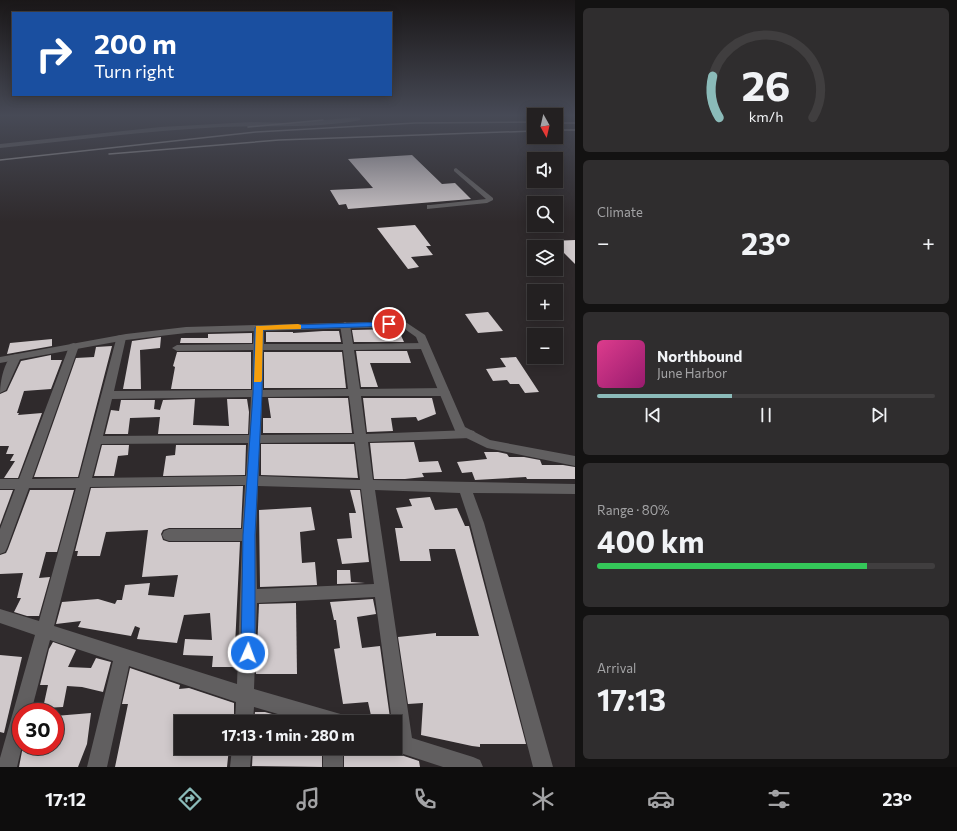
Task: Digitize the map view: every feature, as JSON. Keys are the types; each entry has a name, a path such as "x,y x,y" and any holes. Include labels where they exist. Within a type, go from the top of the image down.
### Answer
{"street":[{"path":"430,207 487,202 491,199 456,170"},
{"path":"0,360 121,338 186,330 404,324 420,335 460,430 487,444 575,461"},
{"path":"345,325 347,347 362,438 382,590 396,715"},
{"path":"245,715 249,596 249,535 253,480 259,328"},
{"path":"25,703 86,483 121,338"},
{"path":"0,548 74,346"},
{"path":"176,348 424,346"},
{"path":"0,390 16,357"},
{"path":"107,395 444,392"},
{"path":"96,440 362,438 470,434"},
{"path":"0,484 253,480 465,488 575,489"},
{"path":"465,488 477,523 543,767"},
{"path":"169,535 249,535"},
{"path":"249,596 382,590"},
{"path":"0,616 246,696 312,715"},
{"path":"97,767 123,655"},
{"path":"402,744 473,767"},
{"path":"7,767 12,749"},
{"path":"240,767 241,755"},
{"path":"333,755 334,767"}],"building":[{"path":"412,155 442,184 455,183 471,199 348,209 346,204 339,205 330,190 373,188 348,159"},
{"path":"415,225 431,246 426,246 433,255 411,257 419,267 408,269 377,228"},
{"path":"575,240 575,264 563,252 563,241"},
{"path":"488,312 503,331 478,333 465,314"},
{"path":"398,329 404,342 354,342 352,330"},
{"path":"339,331 341,342 266,342 266,332 293,333"},
{"path":"252,333 252,343 180,343 181,338 208,338 208,334"},
{"path":"161,337 160,348 140,350 141,389 123,389 132,341"},
{"path":"52,339 52,346 7,354 10,343"},
{"path":"112,346 78,477 34,477 76,358 94,357 96,347"},
{"path":"356,351 407,351 411,363 370,363 378,387 361,387"},
{"path":"177,352 251,352 251,389 171,389 175,367 173,366"},
{"path":"264,352 342,352 346,388 264,388"},
{"path":"51,355 51,360 62,360 51,389 24,391 17,413 19,413 18,415 42,413 18,478 4,478 15,461 10,461 14,454 6,454 9,446 0,446 0,394 7,391 21,361"},
{"path":"516,357 539,392 525,393 519,384 510,384 507,380 493,381 486,369 506,367 500,358"},
{"path":"268,398 348,398 352,433 263,433 263,418 271,418"},
{"path":"363,398 432,398 436,414 418,421 416,417 391,418 393,431 367,432"},
{"path":"195,399 193,425 229,426 227,399 247,399 249,412 248,434 158,434 160,417 130,418 128,434 105,434 111,410 119,411 121,400 155,400 154,409 160,410 163,400"},
{"path":"414,442 419,462 438,461 442,472 422,473 424,477 405,479 374,479 370,443"},
{"path":"261,444 354,444 358,478 261,475"},
{"path":"102,445 129,445 128,455 118,456 114,476 94,476"},
{"path":"176,445 246,445 245,475 163,476 166,456 175,455"},
{"path":"484,452 498,452 507,454 509,457 524,457 540,460 542,465 563,465 575,467 575,479 527,479 526,477 475,480 472,472 462,473 457,462 487,459"},
{"path":"243,486 241,528 169,528 163,530 161,534 163,540 169,542 240,542 234,667 212,667 213,656 183,655 185,639 212,640 210,613 184,615 177,643 137,639 140,628 135,626 131,636 78,627 81,621 56,624 62,602 98,599 115,604 117,600 122,600 125,585 150,583 148,595 174,597 178,575 142,577 148,530 106,532 100,556 77,556 78,551 75,551 91,488"},
{"path":"0,490 13,490 0,525"},
{"path":"30,490 74,490 57,552 46,552 39,578 50,577 39,616 27,616 14,612 21,598 17,598 23,573 0,574 0,555 6,553 8,549"},
{"path":"350,490 360,490 369,562 342,564 337,539 352,538 349,513 356,513"},
{"path":"430,497 435,510 457,508 465,526 469,526 526,744 480,744 480,747 421,735 423,703 408,704 398,637 436,633 436,636 479,636 455,549 429,549 431,561 400,561 395,528 403,528 396,508 412,506 409,499"},
{"path":"311,507 315,530 300,532 302,563 315,562 317,585 260,587 259,510"},
{"path":"337,570 350,570 351,582 365,583 337,584"},
{"path":"373,599 376,614 357,617 362,648 380,646 390,715 371,715 368,702 343,704 334,649 340,648 336,620 334,620 330,602"},
{"path":"296,603 297,674 256,674 259,604"},
{"path":"53,642 76,650 68,667 91,668 96,658 111,662 103,692 82,687 67,686 64,703 44,703 48,685 40,685 49,649"},
{"path":"0,655 22,657 4,733 0,732"},
{"path":"130,668 180,685 179,689 189,688 234,703 234,715 174,715 174,755 228,755 227,767 115,767 128,704 122,704"},
{"path":"255,712 265,712 276,715 255,715"},
{"path":"91,713 87,744 78,767 19,767 21,755 64,755 64,715"},
{"path":"253,755 322,755 322,767 252,766"},
{"path":"344,755 401,755 419,761 420,767 344,767"}],"railway":[{"path":"0,160 84,151"},
{"path":"109,154 148,151"}],"slow traffic":[{"path":"257,380 259,328 298,327"}],"route":[{"path":"248,653 249,535 253,480 259,328 389,324"}]}
